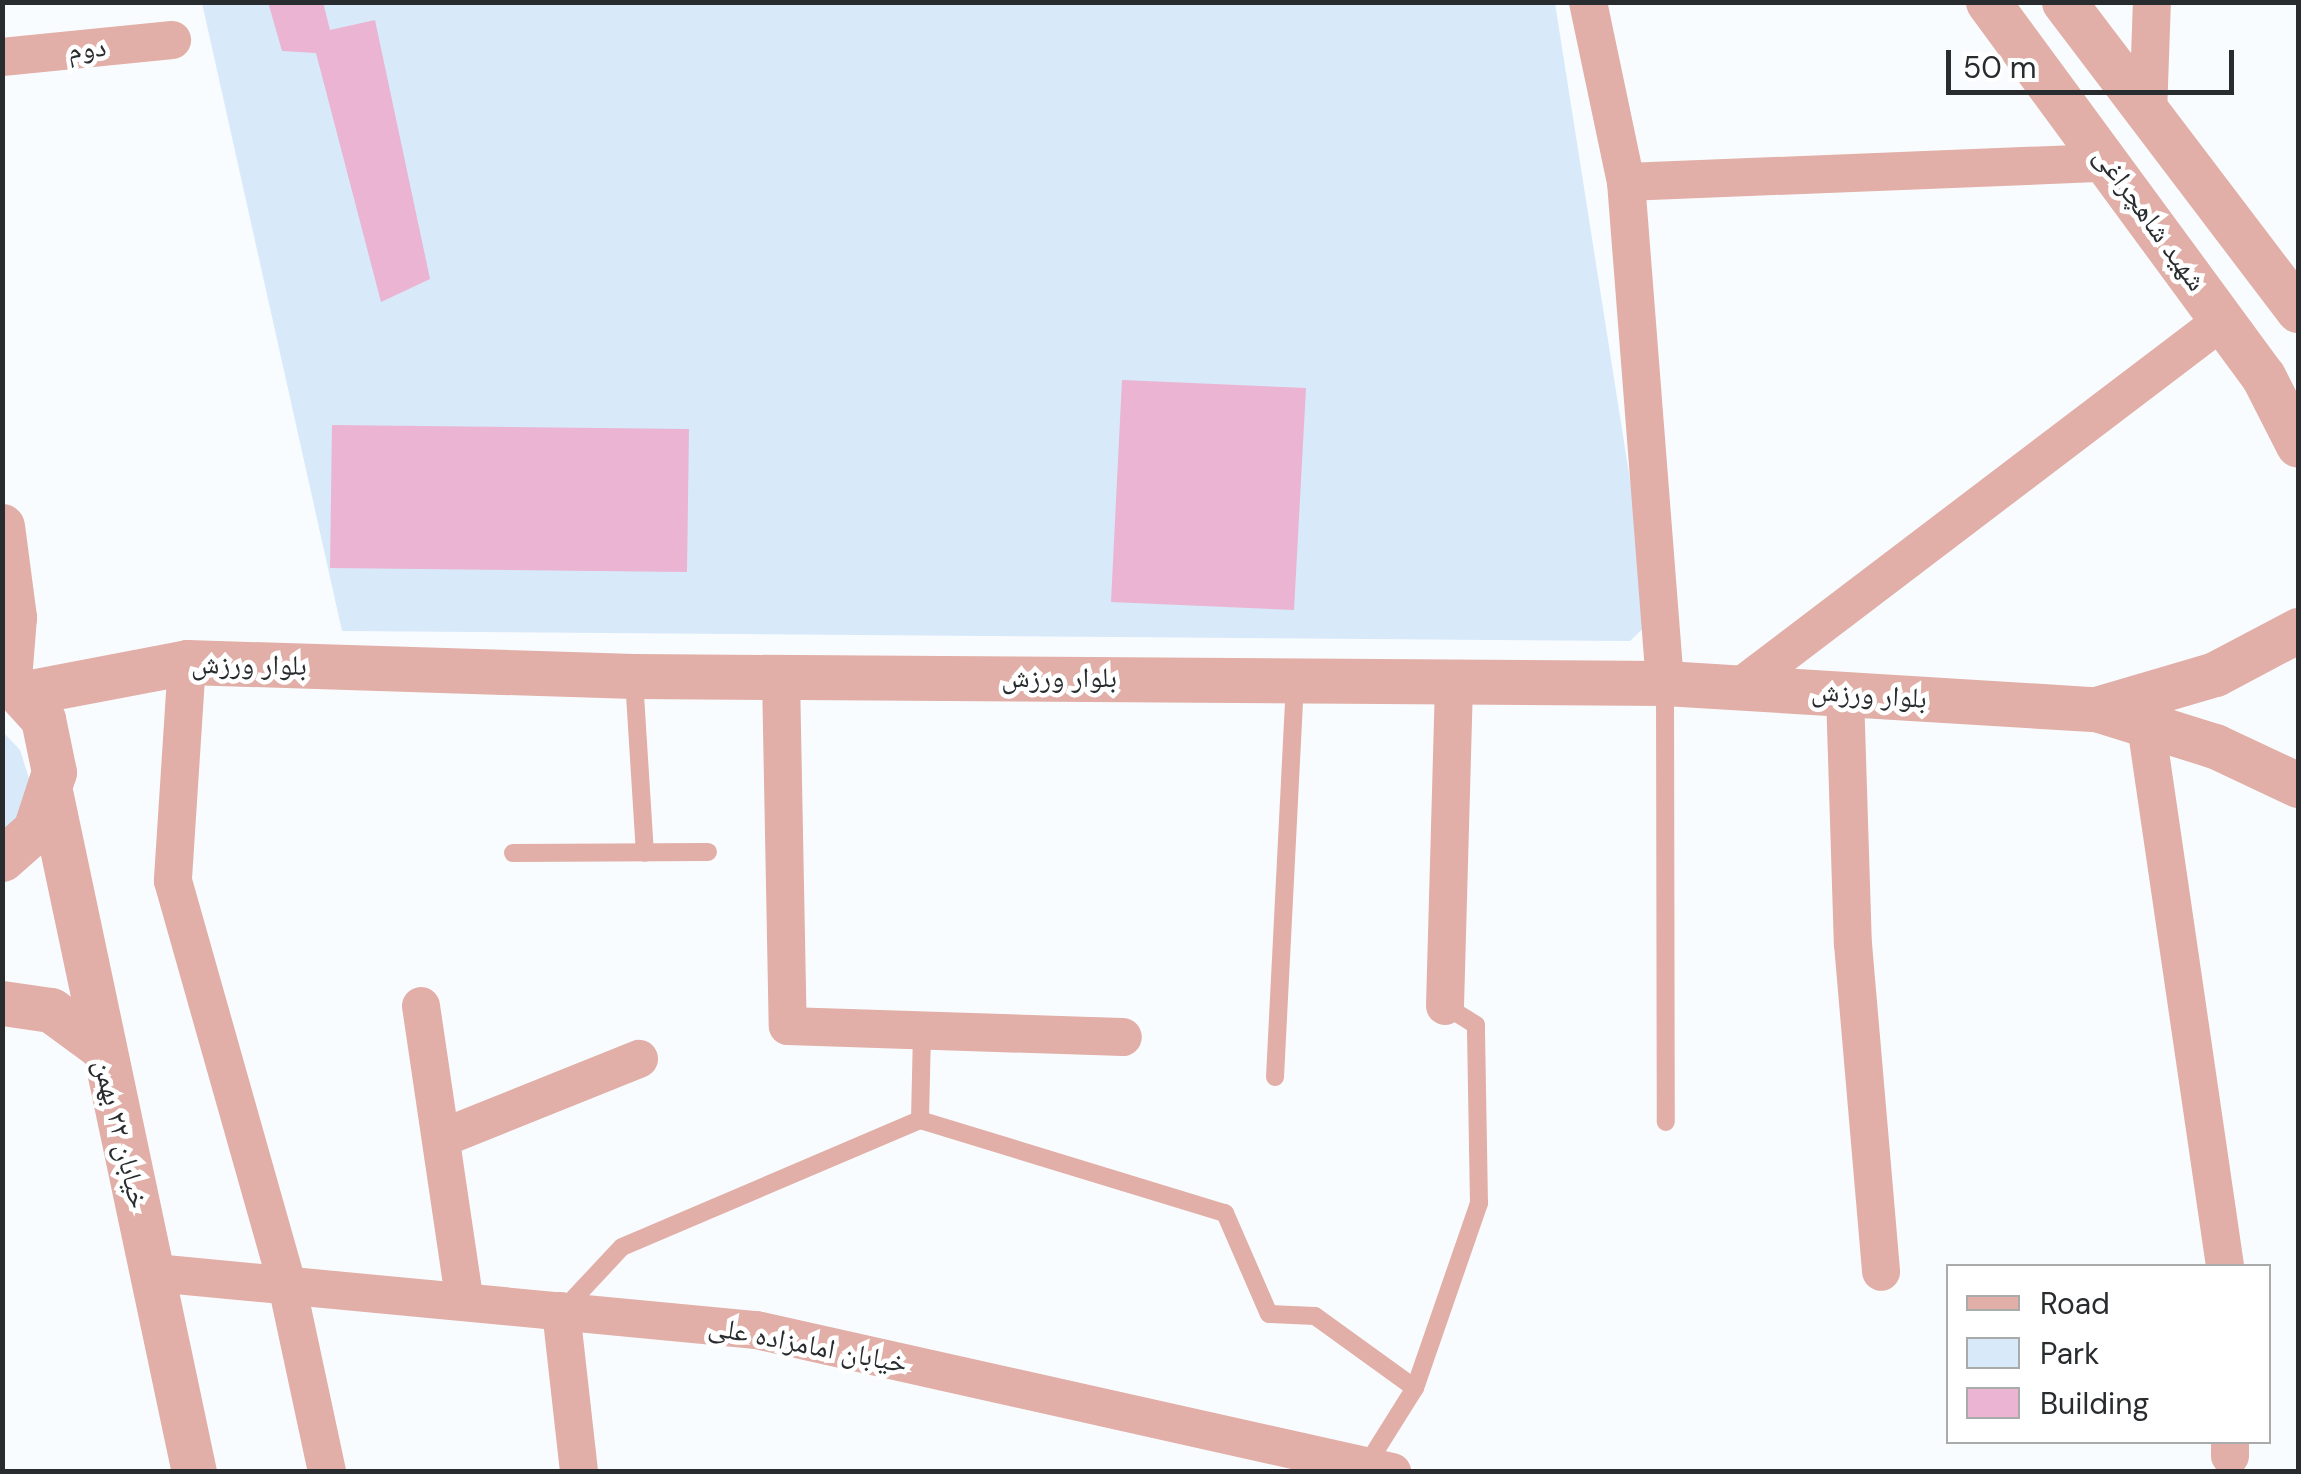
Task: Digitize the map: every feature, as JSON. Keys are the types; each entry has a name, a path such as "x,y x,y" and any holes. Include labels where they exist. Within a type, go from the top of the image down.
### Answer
{"street":[{"path":"1588,2 1626,182 1665,683"},
{"name":"شهید شاهچراغی","path":"1988,2 2223,320 2298,445"},
{"path":"2064,2 2298,310"},
{"path":"1626,182 2109,163 2153,121 2152,2"},
{"name":"دوم","path":"2,57 172,40"},
{"path":"1740,687 2223,320"},
{"path":"2,526 14,617 12,683"},
{"path":"2096,709 2215,674 2298,630"},
{"path":"187,662 173,881 287,1285 327,1472"},
{"name":"بلوار ورزش","path":"12,683 187,662 634,676 1665,683 2096,709"},
{"path":"781,677 788,1026 1123,1037"},
{"path":"1445,1006 1454,680"},
{"name":"خیابان ۲۲ بهمن","path":"12,683 53,749 51,796 100,1046 155,1274 194,1472"},
{"path":"1845,694 1853,944 1881,1272"},
{"path":"2096,709 2146,724 2298,785"},
{"path":"2146,724 2225,1264"},
{"path":"2,859 34,830 51,796"},
{"path":"2,1003 51,1010 100,1046"},
{"path":"421,1006 447,1136 464,1296"},
{"path":"447,1136 639,1059"},
{"name":"خیابان امامزاده علی","path":"155,1274 464,1296 562,1312 756,1330 1324,1464 1379,1469"},
{"path":"562,1312 578,1472"}],"lane":[{"path":"634,676 645,853"},
{"path":"1275,1077 1295,678"},
{"path":"1665,683 1666,1122"},
{"path":"514,853 708,852"},
{"path":"1379,1469 1415,1388 1479,1203 1476,1025 1445,1006"},
{"path":"920,1120 922,1030"},
{"path":"562,1312 622,1247 920,1120 1226,1213 1269,1314 1315,1316 1415,1388"}],"green space":[{"path":"202,3 1555,3 1652,620 1630,641 342,631"},
{"path":"3,732 20,750 33,791 3,846"}],"building":[{"path":"268,2 323,2 330,30 375,20 430,279 381,302 316,53 282,51"},
{"path":"1122,380 1306,388 1294,610 1111,602"},
{"path":"332,425 689,429 687,572 330,568"}]}
